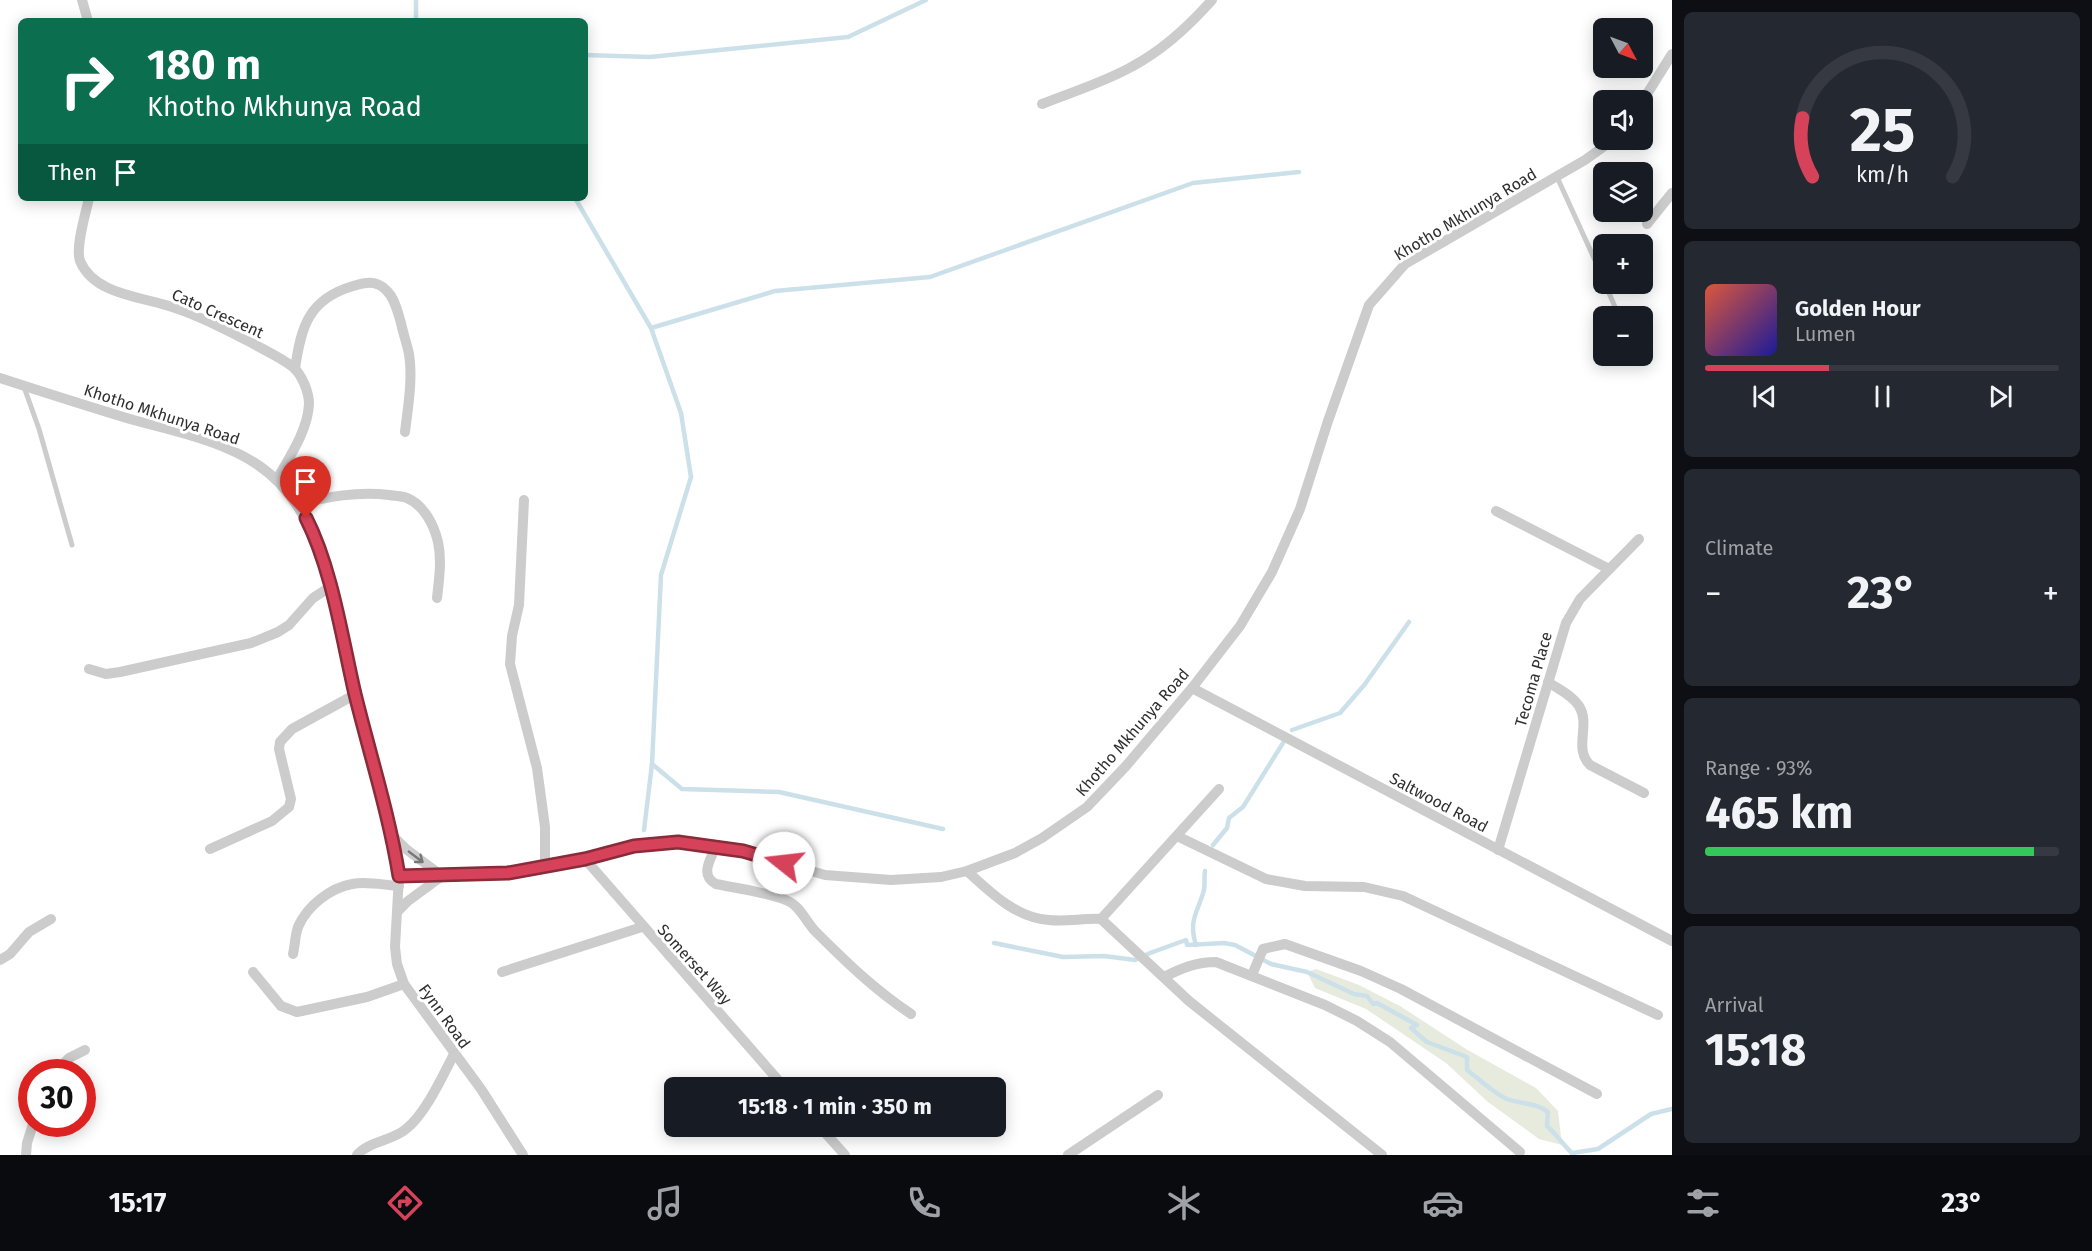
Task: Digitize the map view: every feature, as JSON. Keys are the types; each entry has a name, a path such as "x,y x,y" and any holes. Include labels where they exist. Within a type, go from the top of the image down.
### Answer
{"street":[{"path":"82,0 87,18"},
{"path":"1042,104 1132,67 1166,45 1212,0"},
{"path":"1652,90 1668,70 1672,54"},
{"name":"Khotho Mkhunya Road","path":"0,378 192,436 237,453 277,479 298,504 313,531 330,587 392,834 399,881 442,876 508,873 585,859 634,846 678,842 743,851 825,874 891,880 941,877 967,871 1008,856 1042,838 1087,807 1126,766 1240,626 1283,551 1300,509 1328,421 1369,306 1405,264 1557,177 1599,150"},
{"path":"1647,225 1672,193"},
{"name":"Cato Crescent","path":"88,201 79,248 80,260 90,275 107,288 168,306 225,330 278,357 295,369"},
{"path":"277,479 301,435 309,404 305,385 295,369 298,346 314,307 334,292 366,282 375,283 388,291 398,310 409,355 410,388 405,432"},
{"path":"298,504 334,496 362,494 406,497 417,504 427,516 438,543 440,574 437,598"},
{"path":"524,500 519,605 512,636 510,664 537,768 545,827 545,866"},
{"path":"1496,511 1609,569"},
{"name":"Tecoma Place","path":"1498,850 1566,623 1580,599 1639,539"},
{"path":"89,669 106,674 120,672 251,643 289,625 313,598 330,587"},
{"path":"1548,682 1572,698 1582,713 1581,748 1590,765 1644,793"},
{"name":"Saltwood Road","path":"1192,687 1672,941"},
{"path":"210,849 272,821 289,807 291,799 279,749 280,742 292,729 356,694"},
{"path":"1101,919 1219,789"},
{"path":"392,834 406,849 442,876 398,911"},
{"path":"1177,836 1266,879 1305,886 1364,887 1403,896 1658,1015"},
{"path":"716,846 707,867 706,875 710,881 781,898 792,903 808,925 865,979 910,1014"},
{"name":"Somerset Way","path":"585,859 775,1077"},
{"path":"967,871 998,899 1023,914 1049,920 1101,919 1189,1001 1382,1155"},
{"path":"294,954 297,929 303,918 321,898 331,891 352,884 399,881"},
{"name":"Fynn Road","path":"399,881 395,947 397,964 404,984 481,1089 524,1155"},
{"path":"0,960 10,954 29,932 51,919"},
{"path":"502,972 642,927"},
{"path":"1254,970 1263,949 1284,944 1361,971 1401,989 1597,1094"},
{"path":"1164,977 1198,962 1216,962 1254,970 1357,1021 1390,1042 1520,1152"},
{"path":"253,972 281,1006 297,1012 368,997 404,984"},
{"path":"69,1059 85,1050"},
{"path":"357,1155 362,1149 387,1140 406,1129 432,1095 454,1054"},
{"path":"1068,1155 1158,1095"},
{"path":"26,1155 29,1137"},
{"path":"829,1137 845,1155"}],"lane":[{"path":"1557,177 1593,257"},
{"path":"23,386 39,429 72,545"}],"shaded area":[{"path":"1316,969 1359,985 1400,1006 1466,1049 1536,1088 1558,1111 1562,1145 1539,1139 1488,1102 1446,1063 1366,1009 1315,988 1307,972"}],"waterway":[{"path":"416,0 416,18"},
{"path":"588,55 650,57 848,37 926,0"},
{"path":"651,328 775,291 930,277 1193,183 1299,172"},
{"path":"577,201 651,328 681,413 691,477 661,575 652,764 644,830"},
{"path":"1292,730 1340,713 1365,684 1409,622"},
{"path":"1213,845 1227,828 1229,818 1243,807 1283,743"},
{"path":"652,764 682,789 779,792 943,829"},
{"path":"1196,945 1193,922 1204,890 1205,871"},
{"path":"994,943 1063,957 1104,956 1135,960 1186,940 1187,945 1224,943 1235,945 1271,964 1307,972 1354,994 1367,996 1373,1004 1377,1003 1417,1025 1411,1028 1427,1042 1467,1057 1467,1070 1497,1093 1507,1099 1534,1105 1548,1112 1547,1126 1574,1155"},
{"path":"1572,1153 1598,1149 1651,1114 1672,1109"}],"route":[{"path":"306,518 313,531 336,608 392,834 399,876 508,873 585,859 634,846 678,842 743,851 784,863"}]}
